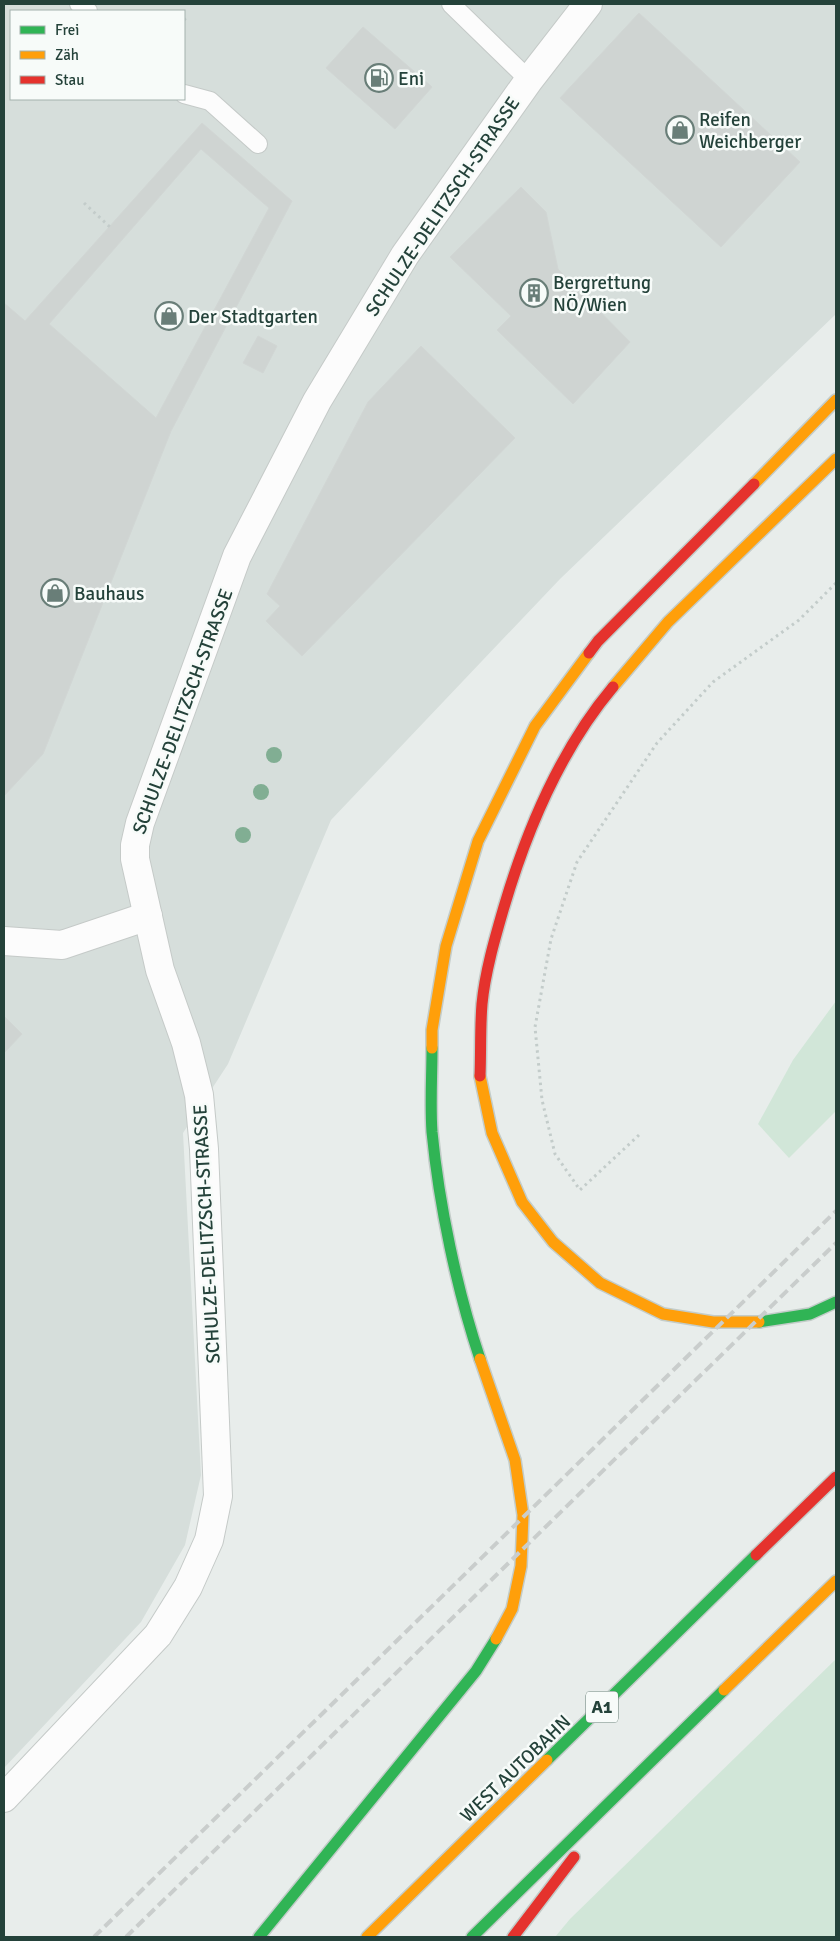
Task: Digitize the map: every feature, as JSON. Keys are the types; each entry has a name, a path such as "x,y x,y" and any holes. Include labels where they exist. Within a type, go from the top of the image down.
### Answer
{"highway":[{"path":"259,1937 489,1653 512,1609 521,1566 523,1515 516,1460 475,1343 458,1278 446,1226 432,1132 432,1030 446,946 478,841 534,726 598,641 836,400"},
{"path":"836,459 668,622 592,711 549,787 516,864 495,937 482,1004 480,1079 492,1133 522,1202 553,1242 600,1283 663,1314 713,1322 761,1322 810,1314 836,1302"},
{"name":"WEST AUTOBAHN","path":"367,1937 836,1477"},
{"path":"472,1937 836,1581"},
{"path":"513,1937 639,1775"}],"street":[{"name":"SCHULZE-DELITZSCH-STRASSE","path":"4,1798 158,1634 188,1587 209,1540 218,1496 204,1149 199,1095 186,1043 160,970 135,859 135,845 140,823 237,556 317,401 387,282 410,247 529,80 588,4"},
{"path":"4,941 62,945 148,916"}],"lane":[{"path":"458,5 468,22 529,80"},
{"path":"185,94 210,101 258,144"}],"path":[{"path":"84,203 110,227"},
{"path":"638,1135 580,1190 555,1154 542,1100 535,1027 551,939 577,862 657,743 713,682 799,620 836,583"}],"shaded area":[{"path":"4,4 836,4 836,314 560,579 331,820 228,1064 183,1133 201,1475 185,1545 141,1622 4,1768"}],"green space":[{"path":"836,1001 836,1111 789,1158 758,1124 793,1060"},
{"path":"836,1659 836,1937 555,1937 570,1919"}],"building":[{"name":"Reifen Weichberger","path":"639,13 800,162 721,247 560,98"},
{"name":"Eni","path":"363,27 432,87 395,129 326,68"},
{"name":"Bauhaus","path":"202,123 292,201 171,431 43,754 4,796 4,303 25,321","holes":["201,149 269,208 156,418 49,324"]},
{"name":"Bergrettung NÖ/Wien","path":"521,187 546,212 558,269 630,342 573,404 497,330 511,316 450,257"},
{"path":"258,336 277,346 263,373 243,363"},
{"path":"421,346 515,438 302,656 266,621 280,606 267,594 368,402"},
{"path":"4,1016 22,1034 4,1053"}],"railway":[{"path":"94,1937 836,1211"},
{"path":"126,1937 836,1243"}],"traffic: fast":[{"path":"432,1048 431,1122 439,1189 450,1247 480,1359"},
{"path":"759,1322 810,1314 836,1302"},
{"path":"547,1760 756,1555"},
{"path":"259,1937 476,1671 496,1639"},
{"path":"472,1937 724,1690"}],"traffic: slow":[{"path":"754,484 836,400"},
{"path":"613,687 668,622 836,459"},
{"path":"432,1048 432,1030 446,946 478,841 535,726 589,653"},
{"path":"480,1076 492,1133 522,1202 553,1242 600,1283 663,1314 713,1322 759,1322"},
{"path":"480,1359 515,1460 523,1515 521,1566 512,1609 496,1639"},
{"path":"724,1690 836,1581"},
{"path":"367,1937 547,1760"}],"traffic: jam":[{"path":"589,653 598,641 754,484"},
{"path":"480,1076 483,992 494,943 513,878 547,791 561,764 594,711 613,687"},
{"path":"756,1555 836,1477"},
{"path":"513,1937 574,1857"}],"place":[{"name":"Eni","path":"379,78"},
{"name":"Reifen Weichberger","path":"680,130"},
{"name":"Bergrettung NÖ/Wien","path":"534,293"},
{"name":"Der Stadtgarten","path":"169,316"},
{"name":"Bauhaus","path":"55,593"}]}
